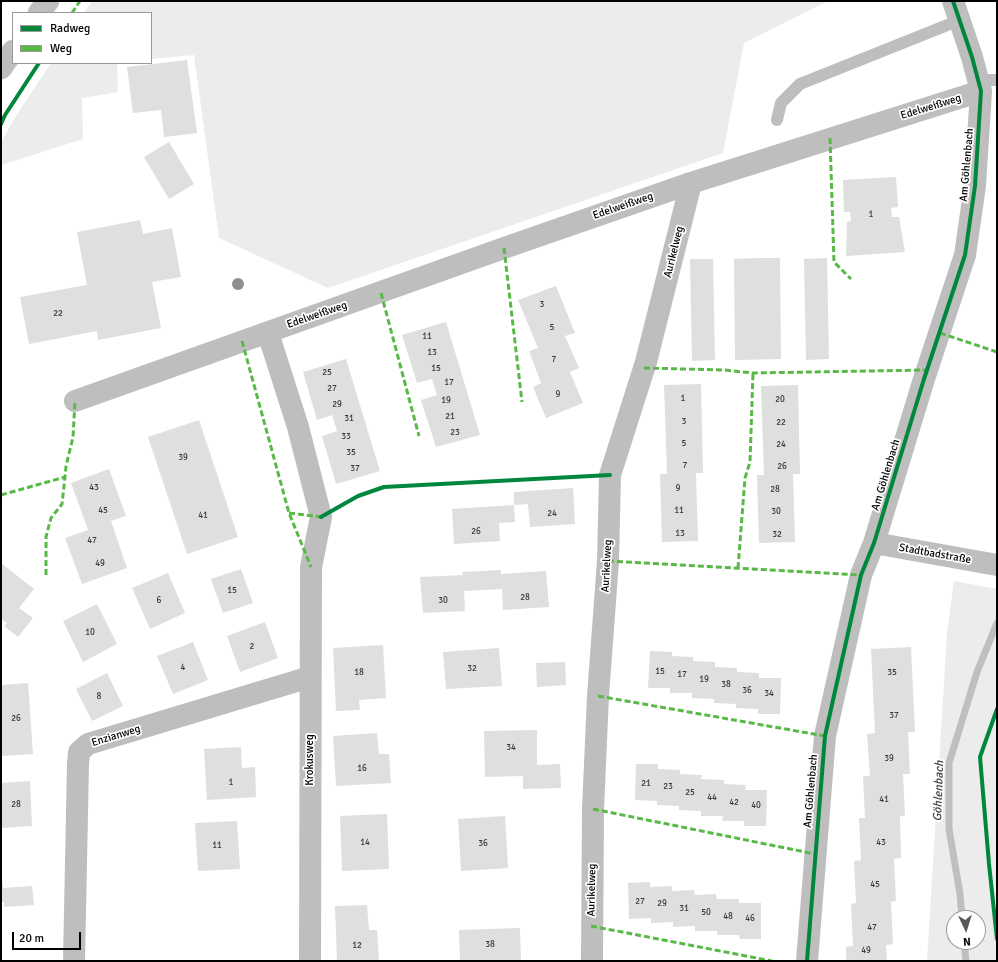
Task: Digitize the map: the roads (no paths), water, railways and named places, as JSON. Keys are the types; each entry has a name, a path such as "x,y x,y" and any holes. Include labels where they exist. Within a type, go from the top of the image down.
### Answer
{"street":[{"path":"40,12 48,1"},
{"name":"Am Göhlenbach","path":"807,961 825,736 861,575 874,543 924,379 965,255 975,186 986,83 956,11"},
{"path":"1,68 12,52"},
{"name":"Edelweißweg","path":"75,401 504,248 986,83"},
{"name":"Aurikelweg","path":"592,961 593,809 598,696 608,561 610,475 646,362 691,183"},
{"name":"Krokusweg","path":"268,333 298,427 321,517 314,560 311,567 310,961"},
{"name":"Stadtbadstraße","path":"874,543 997,565"},
{"name":"Enzianweg","path":"74,961 79,752 88,744 310,677"}],"lane":[{"path":"777,120 781,103 800,84 956,11"}],"waterway":[{"name":"Göhlenbach","path":"961,910 949,829 949,763 977,672 997,623"},
{"name":"Göhlenbach","path":"965,950 966,961"}]}
